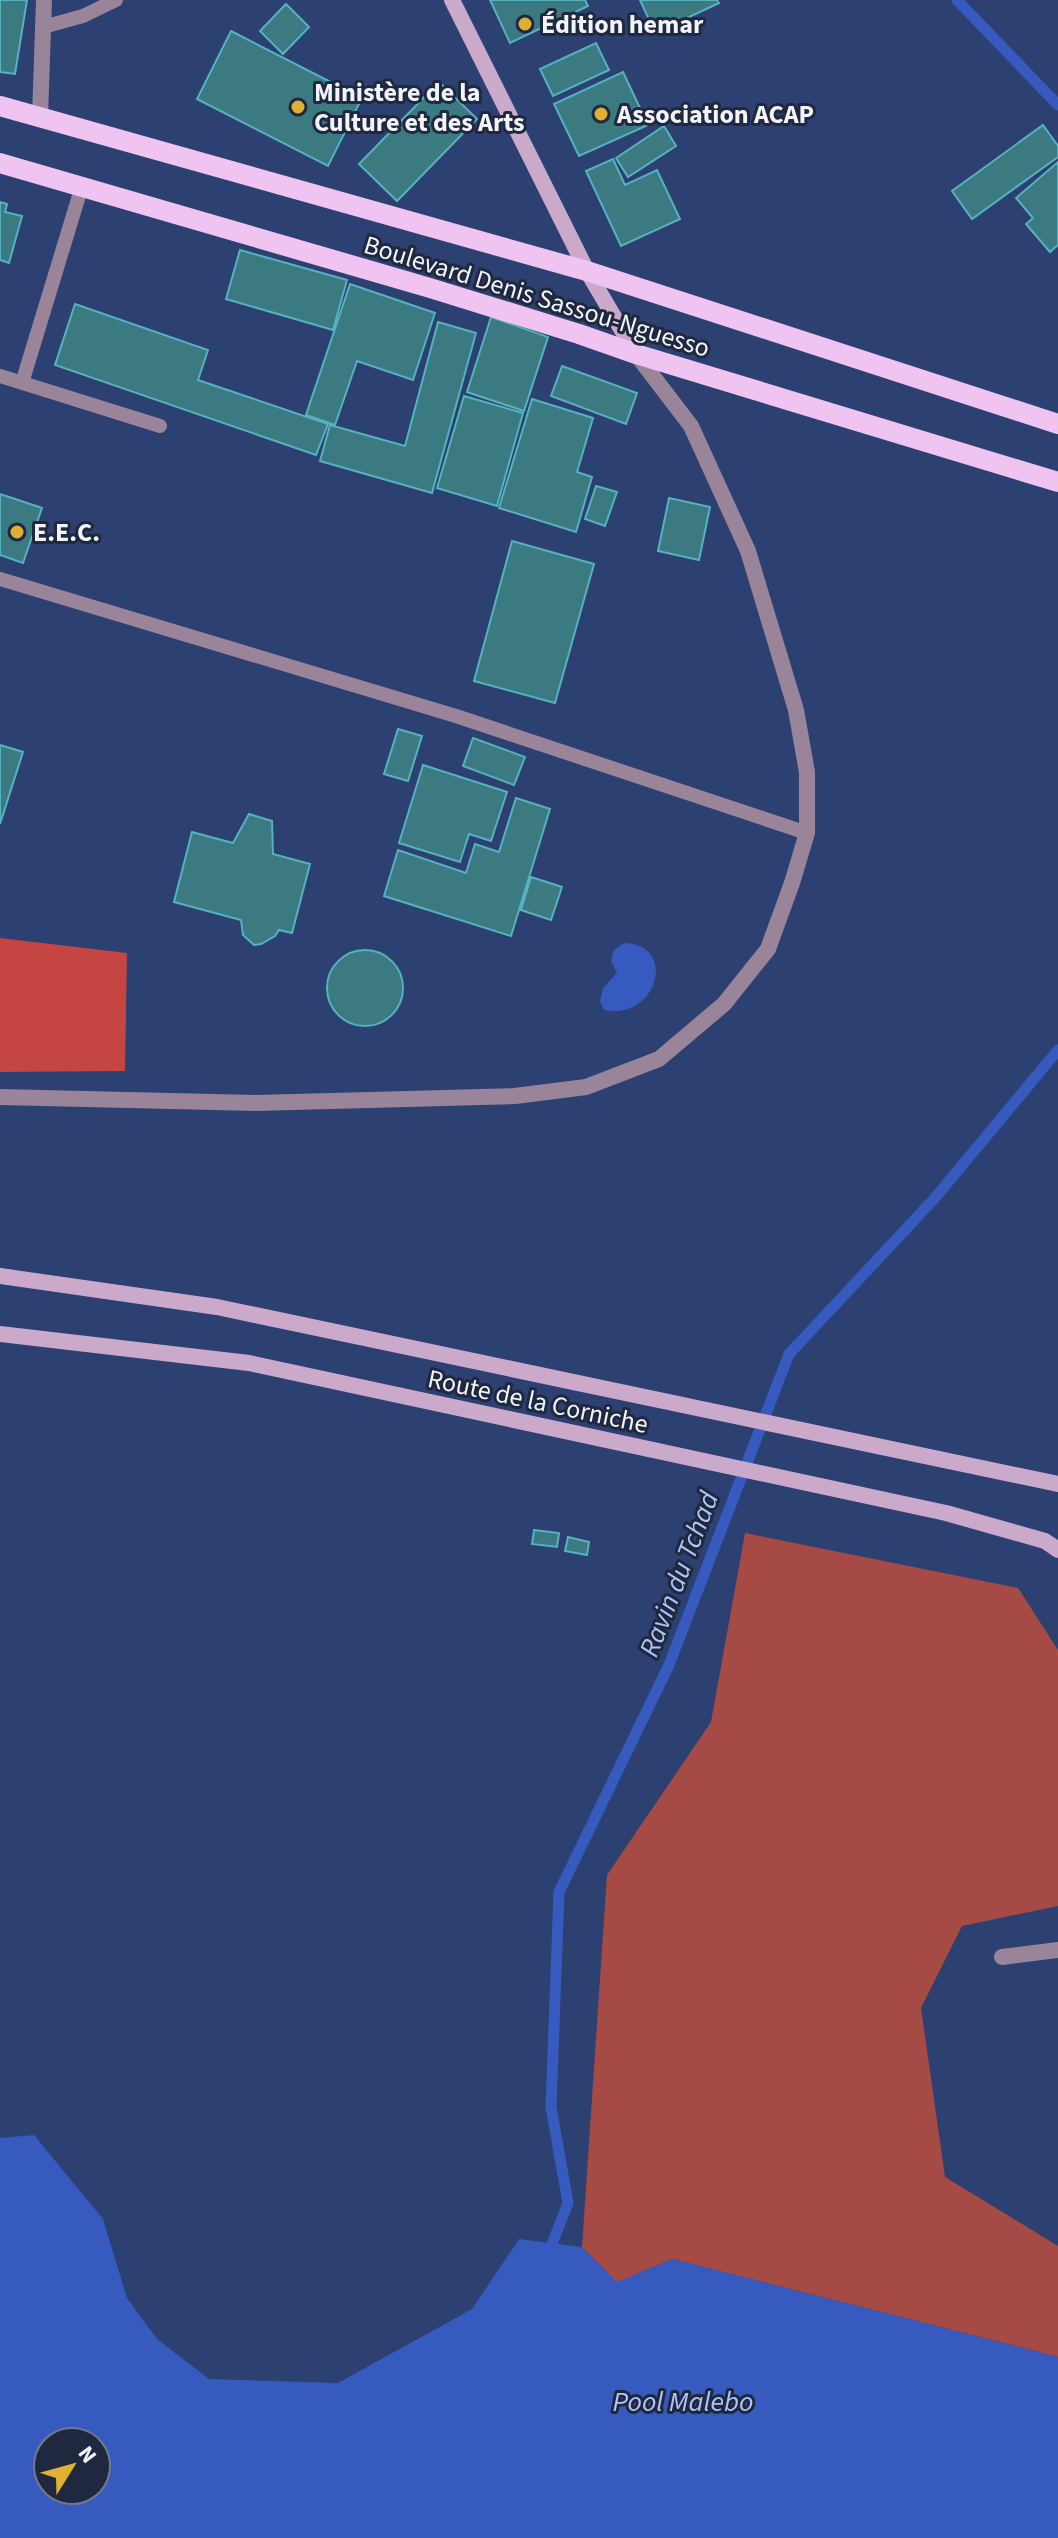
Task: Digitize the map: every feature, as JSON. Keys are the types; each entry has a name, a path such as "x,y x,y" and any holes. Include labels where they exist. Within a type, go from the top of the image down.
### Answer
{"main road":[{"path":"452,0 587,271 636,354"},
{"name":"Boulevard Denis Sassou-Nguesso","path":"0,106 587,271 1058,424"},
{"name":"Boulevard Denis Sassou-Nguesso","path":"0,163 430,288 1058,482"},
{"name":"Route de la Corniche","path":"0,1276 217,1307 1058,1484"},
{"name":"Route de la Corniche","path":"0,1334 249,1363 946,1513 1045,1541 1058,1550"}],"street":[{"path":"40,117 44,0"},
{"path":"0,1097 256,1103 515,1096 586,1087 659,1059 724,1004 768,949 807,833 807,772 796,710 748,551 691,426 636,354"},
{"path":"1002,1957 1058,1950"}],"lane":[{"path":"43,27 83,16 116,0"},
{"path":"22,383 82,186"},
{"path":"0,376 160,426"},
{"path":"0,579 456,716 807,833"}],"shaded area":[{"path":"0,938 127,953 125,1071 0,1072"},
{"path":"745,1533 1018,1588 1058,1650 1058,1906 962,1926 921,2008 945,2177 1058,2246 1058,2357 672,2259 617,2283 582,2247 607,1875 711,1722"}],"water":[{"path":"624,943 641,947 651,955 656,968 654,981 648,994 638,1004 623,1010 604,1010 600,1001 603,988 617,973 611,961 614,950"},
{"name":"Pool Malebo","path":"34,2135 103,2219 127,2298 157,2339 209,2379 338,2383 472,2309 519,2239 582,2247 617,2282 672,2259 1058,2357 1058,2538 0,2538 0,2138"}],"building":[{"path":"0,0 27,0 15,74 0,72"},
{"name":"Édition hemar","path":"490,0 585,0 588,6 510,43"},
{"path":"640,0 717,0 719,3 655,33"},
{"path":"286,4 309,27 283,54 260,31"},
{"path":"231,31 362,98 328,166 197,99"},
{"path":"596,43 609,70 553,96 540,69"},
{"name":"Association ACAP","path":"623,72 648,125 579,156 554,104"},
{"path":"439,82 477,119 397,201 359,164"},
{"path":"1043,125 1058,146 1058,157 972,219 952,191"},
{"path":"664,126 676,146 628,177 616,158"},
{"path":"613,159 625,185 657,170 680,219 621,246 586,171"},
{"path":"1058,162 1058,245 1050,252 1026,224 1033,218 1016,198"},
{"path":"0,202 7,204 5,212 22,216 9,263 0,260"},
{"path":"240,250 347,280 333,330 226,299"},
{"path":"350,284 435,313 413,380 357,361 335,425 306,415"},
{"path":"75,304 208,350 198,380 328,424 316,455 55,365"},
{"path":"491,317 548,337 524,411 467,392"},
{"path":"438,322 476,333 432,493 320,461 330,425 405,446"},
{"path":"562,366 637,393 626,424 551,396"},
{"path":"464,396 523,413 497,506 437,488"},
{"path":"532,399 593,418 577,472 592,477 576,532 499,508"},
{"path":"596,486 617,492 605,526 585,519"},
{"name":"E.E.C.","path":"0,494 42,508 23,563 0,555"},
{"path":"669,498 710,507 699,560 658,551"},
{"path":"512,541 594,564 555,703 474,681"},
{"path":"398,729 422,736 408,781 384,774"},
{"path":"473,738 525,757 514,785 463,766"},
{"path":"0,745 23,752 0,824"},
{"path":"423,765 507,792 491,841 469,834 460,862 399,843"},
{"path":"516,798 550,809 511,936 384,896 398,850 466,873 475,844 499,852"},
{"path":"249,814 272,821 273,854 310,864 292,933 279,930 275,936 254,945 243,935 241,920 174,902 192,832 233,843"},
{"path":"531,877 562,887 551,920 521,910"},
{"path":"358,950 372,950 386,956 397,967 403,988 400,1003 392,1015 372,1026 358,1026 344,1020 333,1009 327,995 327,981 333,967 344,956"},
{"path":"534,1530 559,1533 557,1547 532,1544"},
{"path":"568,1537 589,1542 587,1555 565,1551"}],"waterway":[{"name":"Ravin du Tchad","path":"957,0 1058,105"},
{"name":"Ravin du Tchad","path":"547,2257 568,2203 551,2107 559,1892 669,1665 789,1354 934,1199 1058,1050"}],"place":[{"name":"Édition hemar","path":"525,24"},
{"name":"Ministère de la Culture et des Arts","path":"298,107"},
{"name":"Association ACAP","path":"601,114"},
{"name":"E.E.C.","path":"17,532"}]}
